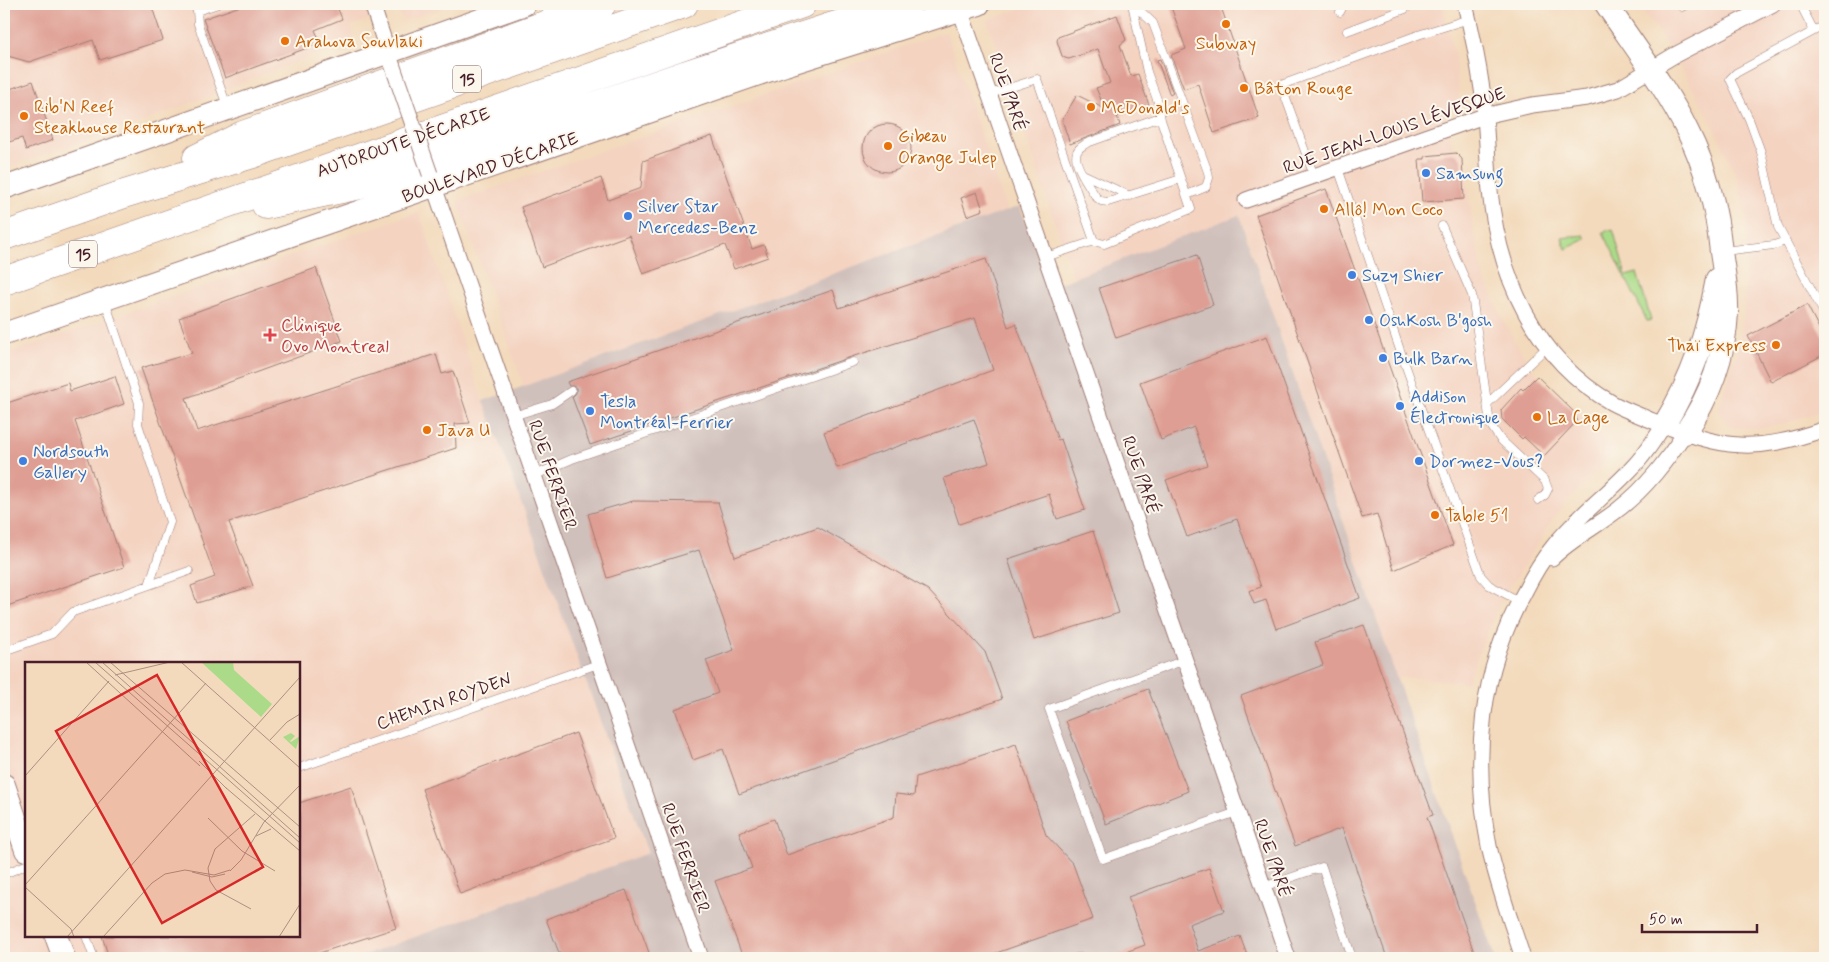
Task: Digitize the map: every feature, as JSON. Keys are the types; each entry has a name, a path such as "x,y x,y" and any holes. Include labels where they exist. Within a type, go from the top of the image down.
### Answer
{"highway":[{"path":"124,194 243,135 602,4"},
{"name":"15","path":"4,236 124,194 250,155 684,4"},
{"name":"AUTOROUTE DÉCARIE","path":"4,282 802,4"},
{"path":"162,226 370,183 684,75 827,28 908,4"}],"main road":[{"path":"1606,4 1675,108 1698,154 1712,195 1718,221 1727,302 1724,341 1710,387 1699,412 1685,433"},
{"path":"4,188 228,109 390,58 512,6"},
{"name":"BOULEVARD DÉCARIE","path":"4,334 432,180 966,6"},
{"path":"1664,425 1686,386 1700,350 1713,299 1721,251"},
{"path":"4,785 25,847"},
{"path":"56,937 64,958"}],"street":[{"name":"RUE FERRIER","path":"372,4 533,476 701,958"},
{"path":"1466,4 1482,90 1490,192 1499,246 1508,276 1519,302 1547,347 1570,372 1601,396 1624,410 1720,444 1751,446 1777,443 1825,429"},
{"name":"RUE JEAN-LOUIS LÉVESQUE","path":"1246,200 1484,116 1507,110 1605,94 1623,87 1673,56 1773,4"},
{"name":"RUE PARÉ","path":"966,6 990,94 1288,958"},
{"path":"1524,958 1496,874 1489,846 1482,794 1480,762 1481,726 1489,679 1500,643 1519,601 1542,562 1562,535 1583,512 1632,468 1664,425"},
{"path":"1519,601 1531,583 1556,555 1570,543 1621,508 1643,488 1657,473 1685,433"}],"lane":[{"path":"218,4 196,7 198,24 228,109"},
{"path":"1046,258 1094,241 1104,244 1192,210 1160,117 1158,102 1147,72 1132,4"},
{"path":"1132,4 1153,23 1208,172 1209,178 1206,187 1186,195"},
{"path":"1340,12 1344,4"},
{"path":"1347,31 1405,9 1411,4"},
{"path":"1677,4 1682,7 1688,4"},
{"path":"1800,4 1814,31"},
{"path":"1314,176 1281,85 1418,35 1469,20"},
{"path":"1825,25 1736,73 1730,79 1749,119 1761,152 1778,227 1825,315"},
{"path":"990,94 1037,79 1094,241"},
{"path":"1160,117 1087,143 1076,153 1076,160 1096,197 1101,201 1108,202 1130,196 1181,178"},
{"path":"1338,168 1400,350 1481,576 1489,586 1519,601"},
{"path":"1083,174 1130,196"},
{"path":"1442,226 1472,295 1490,424 1500,439 1545,481 1548,490 1538,500"},
{"path":"1721,251 1774,245 1786,241"},
{"path":"105,299 139,403 138,424 170,522 149,585"},
{"path":"1487,404 1547,347"},
{"path":"533,476 572,459 853,362"},
{"path":"513,416 552,404 570,392"},
{"path":"4,651 52,634 74,612 189,571"},
{"path":"1185,660 1049,709 1103,859 1238,812"},
{"name":"CHEMIN ROYDEN","path":"300,768 598,664"},
{"path":"4,874 25,865"},
{"path":"1263,887 1322,868 1352,958"},
{"path":"86,937 94,958"}],"shaded area":[{"path":"4,4 453,4 404,21 397,11 352,25 353,40 134,125 4,168"},
{"path":"1037,4 1442,4 1454,53 1460,103 1444,110 1454,149 1464,152 1473,228 1482,271 1516,344 1534,371 1616,449 1556,515 1499,604 1467,682 1396,677 1240,216 1073,278 987,20"},
{"path":"1637,4 1825,4 1825,409 1823,410 1787,423 1758,428 1735,428 1728,424 1720,414 1719,406 1736,356 1744,315 1747,216 1734,170 1709,116 1660,33"},
{"path":"946,32 1007,211 524,386 457,201"},
{"path":"1020,206 1050,287 1239,215 1396,676 1495,958 357,958 648,853 483,401"},
{"path":"419,212 483,401 648,853 357,958 4,958 4,355"}],"green space":[{"path":"1613,229 1626,276 1637,273 1651,320 1647,321 1603,232"},
{"path":"1584,235 1586,239 1566,249 1562,238"}],"building":[{"path":"4,4 151,4 163,40 100,60 93,40 29,62 4,55"},
{"path":"246,4 336,4 342,19 315,30 321,43 225,78 203,19"},
{"path":"1170,4 1220,4 1259,118 1214,133 1198,84 1184,89 1171,55 1186,49"},
{"path":"1117,15 1126,40 1120,45 1131,76 1138,74 1149,105 1117,116 1120,125 1070,144 1062,120 1077,95 1105,109 1096,88 1110,83 1098,49 1069,59 1065,58 1062,56 1057,41 1058,37"},
{"path":"1160,59 1173,93 1170,95 1157,60"},
{"path":"33,81 53,140 26,150 22,138 9,142 4,128 4,91"},
{"name":"Gibeau Orange Julep","path":"882,124 892,124 904,131 911,143 911,153 904,165 892,172 882,172 874,168 867,161 863,153 863,143 867,135 874,128"},
{"path":"712,136 752,249 764,245 768,257 734,269 725,245 643,274 629,235 542,267 521,207 601,178 608,200 641,188 643,161"},
{"path":"1456,153 1462,159 1464,199 1422,202 1419,159 1425,159 1425,156"},
{"path":"1326,189 1453,545 1394,570 1377,514 1362,518 1256,215"},
{"path":"977,192 983,210 967,216 961,198"},
{"path":"1197,255 1213,305 1116,338 1099,288"},
{"path":"986,259 1008,327 1016,324 1058,440 1061,439 1085,510 1057,519 1049,494 959,524 944,478 989,463 974,419 837,468 824,432 993,370 975,318 851,357 590,445 572,397 576,393 576,388 569,386 567,382 833,290 839,308"},
{"path":"316,268 342,341 186,398 197,431 436,354 442,374 453,371 470,423 455,424 456,448 229,522 253,586 197,603 191,586 215,577 141,368 192,353 179,318"},
{"path":"1807,305 1825,340 1825,354 1771,382 1748,336"},
{"path":"1267,336 1360,598 1276,629 1266,600 1254,604 1249,591 1261,587 1237,519 1187,537 1166,480 1207,465 1194,427 1161,440 1140,382"},
{"path":"115,376 124,404 75,421 124,567 4,607 4,404 68,383 70,391"},
{"path":"1537,376 1576,414 1576,422 1544,456 1524,437 1522,439 1502,419 1501,410 1521,388 1523,390"},
{"path":"633,501 718,502 735,557 818,527 928,590 985,652 1002,699 739,794 723,749 693,760 675,709 718,693 706,660 734,650 699,550 607,578 588,514"},
{"path":"1093,531 1119,613 1034,640 1008,559"},
{"path":"1364,625 1433,815 1427,817 1476,958 1387,958 1342,828 1295,846 1241,696 1323,665 1315,642"},
{"path":"1148,689 1188,791 1106,824 1066,721"},
{"path":"576,733 614,838 460,894 422,789"},
{"path":"1016,744 1046,835 1073,864 1093,919 982,958 743,958 715,881 752,868 739,832 774,819 787,855 894,817 896,794 914,796 916,777"},
{"path":"351,786 396,928 304,958 109,958 102,937 300,937 300,803"},
{"path":"1209,868 1224,911 1189,924 1198,951 1240,936 1248,958 1112,958 1145,945 1128,897"},
{"path":"626,890 651,958 561,958 546,919"}],"place":[{"name":"Subway","path":"1226,24"},
{"name":"Arahova Souvlaki","path":"285,41"},
{"name":"Bâton Rouge","path":"1244,88"},
{"name":"McDonald's","path":"1091,107"},
{"name":"Rib'N Reef Steakhouse Restaurant","path":"24,116"},
{"name":"Gibeau Orange Julep","path":"888,146"},
{"name":"Samsung","path":"1426,173"},
{"name":"Allô! Mon Coco","path":"1324,209"},
{"name":"Silver Star Mercedes-Benz","path":"628,216"},
{"name":"Suzy Shier","path":"1352,275"},
{"name":"OshKosh B'gosh","path":"1369,320"},
{"name":"Clinique Ovo Montreal","path":"270,335"},
{"name":"Thaï Express","path":"1776,345"},
{"name":"Bulk Barn","path":"1383,358"},
{"name":"Addison Électronique","path":"1400,406"},
{"name":"Tesla Montréal-Ferrier","path":"590,411"},
{"name":"La Cage","path":"1537,417"},
{"name":"Java U","path":"427,430"},
{"name":"Nordsouth Gallery","path":"23,461"},
{"name":"Dormez-Vous?","path":"1419,461"},
{"name":"Table 51","path":"1435,515"}]}
